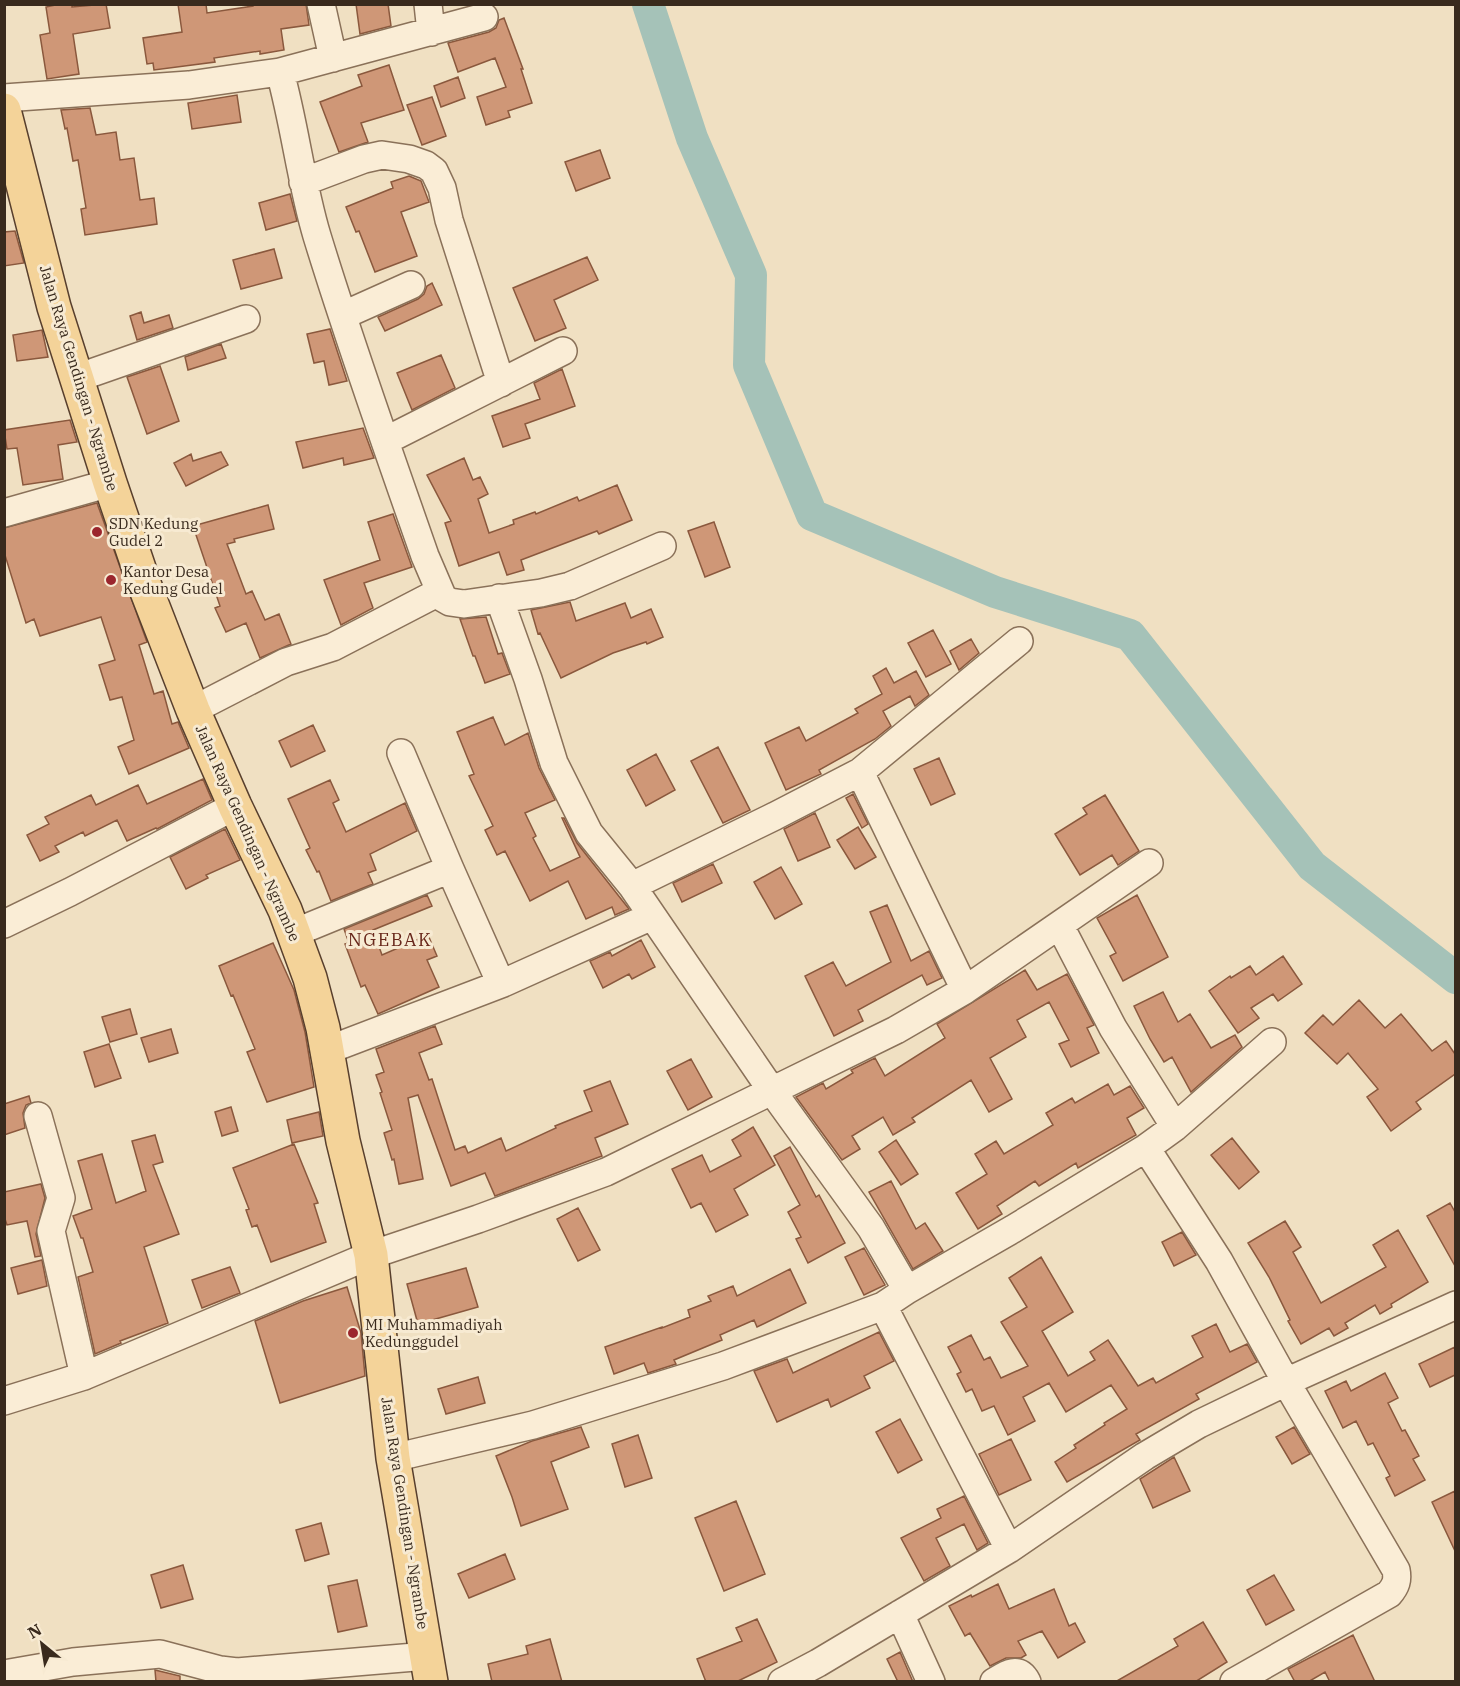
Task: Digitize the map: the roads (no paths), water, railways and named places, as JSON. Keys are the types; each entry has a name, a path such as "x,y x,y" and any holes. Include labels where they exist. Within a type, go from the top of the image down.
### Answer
{"main road":[{"name":"Jalan Raya Gendingan - Ngrambe","path":"4,110 54,307 146,589 193,710 294,933 310,978 328,1050 343,1141 371,1255 393,1458 429,1669"}],"street":[{"path":"321,4 333,58"},
{"path":"428,4 431,32"},
{"path":"4,99 189,85 280,72 484,17"},
{"path":"280,72 289,103 303,182 317,235 386,441 443,598 456,604 542,593 570,586 662,546"},
{"path":"303,182 364,159 382,155 409,159 426,165 434,171 442,188 454,237 501,383"},
{"path":"344,315 411,285"},
{"path":"77,378 246,320"},
{"path":"386,441 563,351"},
{"path":"4,513 110,483"},
{"path":"193,710 286,662 333,647 439,592"},
{"path":"499,598 559,773 589,833 632,886 772,1091 871,1228 907,1290"},
{"path":"632,886 860,772 1019,641"},
{"path":"401,753 501,984"},
{"path":"860,772 965,990"},
{"path":"4,924 235,806"},
{"path":"4,1401 84,1376 371,1255 606,1172 896,1030 965,990 1149,864"},
{"path":"294,933 450,869"},
{"path":"328,1050 501,984 652,916"},
{"path":"1060,926 1113,1028 1175,1126"},
{"path":"393,1458 533,1425 723,1366 883,1306 1146,1148 1175,1126 1272,1042"},
{"path":"38,1116 61,1198 51,1231 84,1376"},
{"path":"1146,1148 1219,1261 1286,1382 1396,1570 1398,1579 1389,1594 1234,1682"},
{"path":"782,1682 818,1663 1009,1549 1145,1456 1199,1424 1455,1305"},
{"path":"883,1306 1009,1549"},
{"path":"900,1614 931,1682"},
{"path":"4,1674 74,1662 160,1654 220,1670 237,1672 429,1669"},
{"path":"993,1682 1010,1672 1024,1676 1027,1682"}],"waterway":[{"path":"648,4 692,138 751,275 749,365 812,515 995,592 1130,635 1312,866 1456,978"}],"place":[{"name":"SDN Kedung Gudel 2","path":"97,532"},
{"name":"Kantor Desa Kedung Gudel","path":"111,580"},
{"name":"MI Muhammadiyah Kedunggudel","path":"353,1333"}],"district":[{"name":"NGEBAK","path":"390,939"}]}
